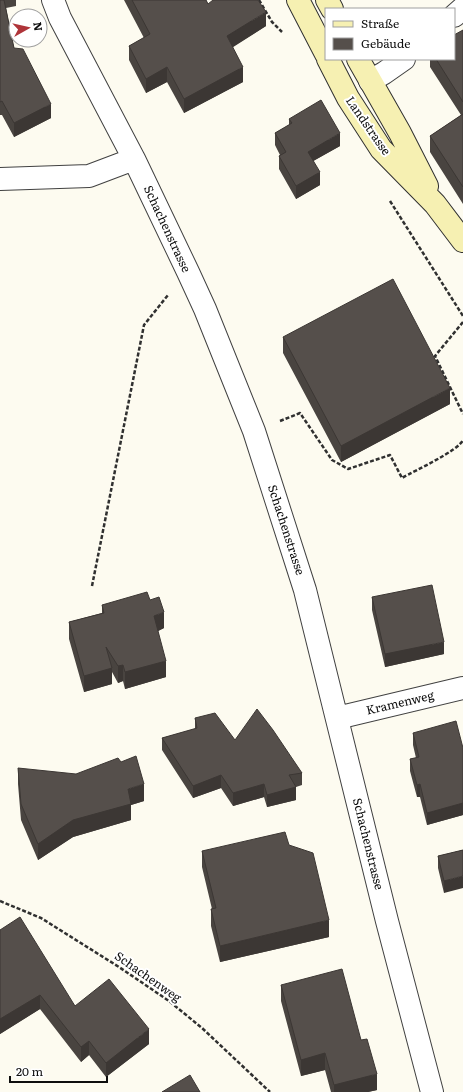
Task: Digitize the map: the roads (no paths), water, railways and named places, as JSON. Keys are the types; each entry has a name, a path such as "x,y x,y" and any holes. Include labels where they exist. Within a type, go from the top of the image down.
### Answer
{"main road":[{"path":"298,0 325,52"},
{"name":"Landstrasse","path":"329,60 348,98 381,149 435,204 463,241"},
{"name":"Landstrasse","path":"359,60 400,133 435,204"}],"street":[{"name":"Schachenstrasse","path":"53,0 60,18 134,159 188,272 205,309 254,431 305,590 387,921 432,1092"},
{"path":"455,15 463,8"},
{"path":"370,81 403,60"},
{"path":"0,179 89,176 134,159"},
{"name":"Kramenweg","path":"337,718 463,688"}]}
